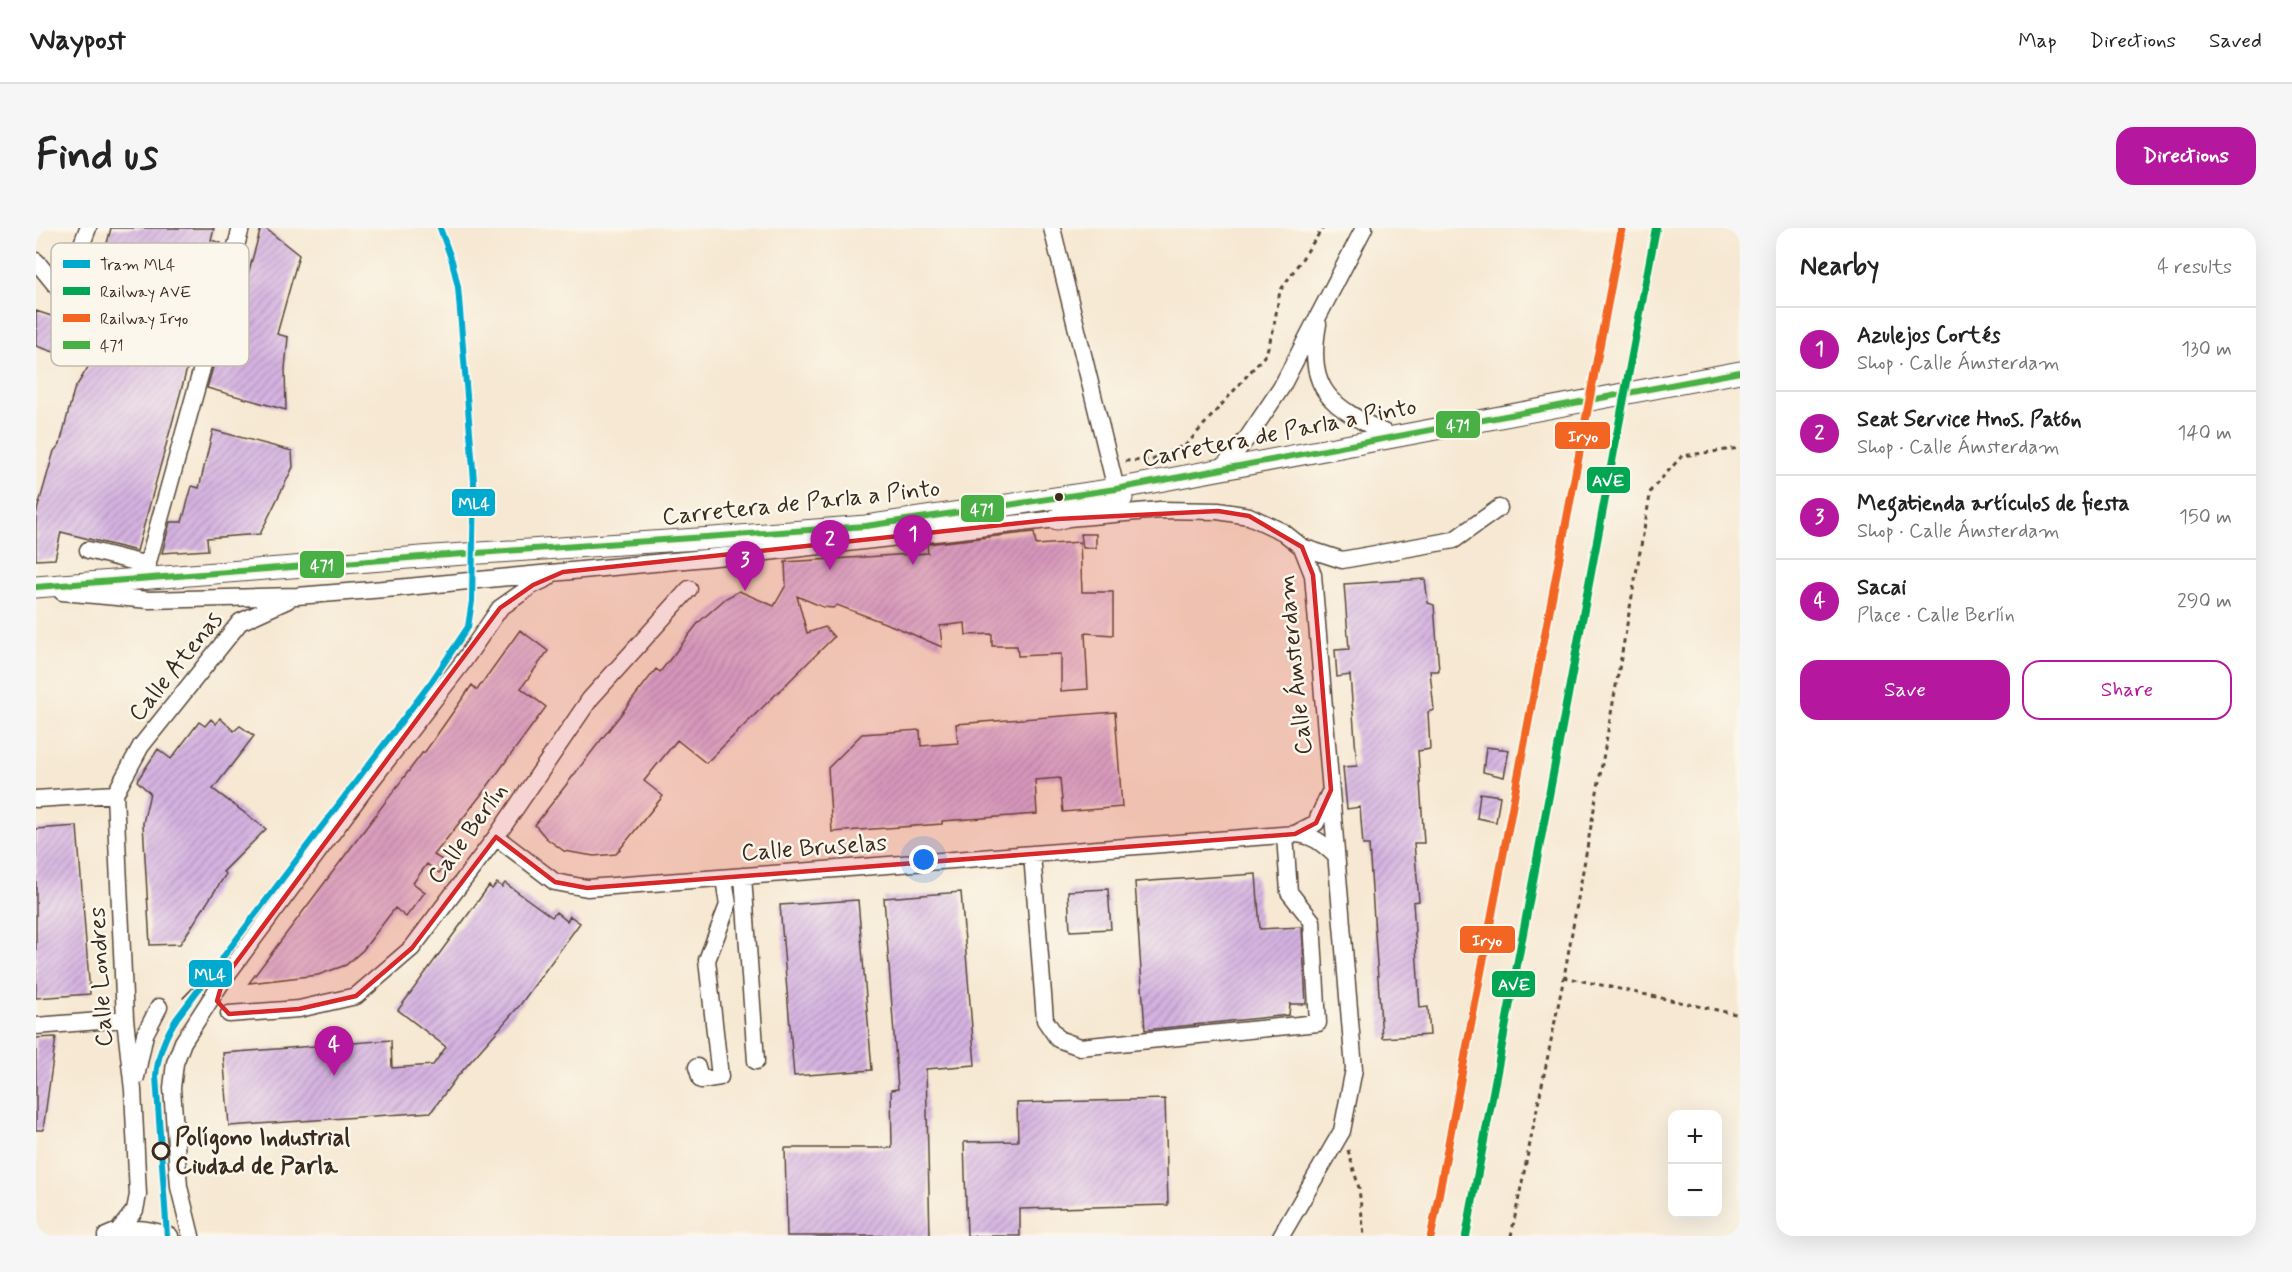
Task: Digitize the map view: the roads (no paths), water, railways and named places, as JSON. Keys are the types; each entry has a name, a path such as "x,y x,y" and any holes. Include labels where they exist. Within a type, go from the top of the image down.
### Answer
{"main road":[{"name":"Carretera de Parla a Pinto","path":"36,589 145,572 434,556 866,526 1116,489 1740,372"},
{"path":"1058,519 1200,473"}],"street":[{"path":"82,243 88,228"},
{"path":"237,243 241,228"},
{"path":"1052,228 1111,461 1116,489"},
{"path":"1222,468 1248,437 1281,388 1364,228"},
{"path":"37,268 51,282"},
{"path":"1321,309 1314,344 1316,373 1325,392 1337,407 1393,437"},
{"path":"88,550 145,572 203,366"},
{"path":"1302,547 1342,560 1454,540 1499,508"},
{"name":"Calle Ámsterdam","path":"36,589 149,600 297,596 767,552 1058,519 1160,510 1218,511 1249,516 1283,532 1302,547 1313,575 1353,1069 1342,1131 1281,1236"},
{"path":"191,1236 179,1186 172,1081 175,1063 183,1042 216,990 367,786 463,662 500,608 533,585 563,572"},
{"name":"Calle Berlín","path":"200,1016 299,1009 356,996 412,948 496,837 590,699 689,589"},
{"name":"Calle Atenas","path":"115,794 141,746 240,622 297,596"},
{"path":"1290,835 1316,823 1330,790"},
{"path":"36,799 115,794"},
{"name":"Calle Londres","path":"112,1233 131,1216 137,1204 133,1090 125,1019 115,794"},
{"path":"1032,854 1045,1020 1058,1039 1080,1047 1318,1023 1312,921 1289,892 1290,835"},
{"path":"1290,835 1311,837 1322,842 1336,856"},
{"name":"Calle Bruselas","path":"496,837 555,882 587,888 1290,835"},
{"path":"743,876 756,1061"},
{"path":"697,1067 701,1080 720,1077 707,960 728,905 724,878"},
{"path":"216,990 217,1001 229,1014"},
{"path":"133,1090 145,1034 159,1007"},
{"path":"36,1026 125,1019"},
{"path":"112,1233 148,1230 170,1236"}],"tram line":[{"name":"ML4","path":"167,1236 156,1076 160,1053 169,1032 177,1018 432,681 468,627 472,601 474,481 458,287 452,261 440,228"},
{"path":"183,998 224,956"}],"rail line":[{"name":"Iryo","path":"1431,1236 1622,228"},
{"name":"AVE","path":"1466,1236 1656,228"}],"place":[{"name":"Azulejos Cortés","path":"913,565"},
{"name":"Seat Service Hnos. Patón","path":"830,570"},
{"name":"Megatienda artículos de fiesta","path":"745,591"},
{"name":"Sacai","path":"334,1076"},
{"name":"Polígono Industrial Ciudad de Parla","path":"161,1151"}]}
